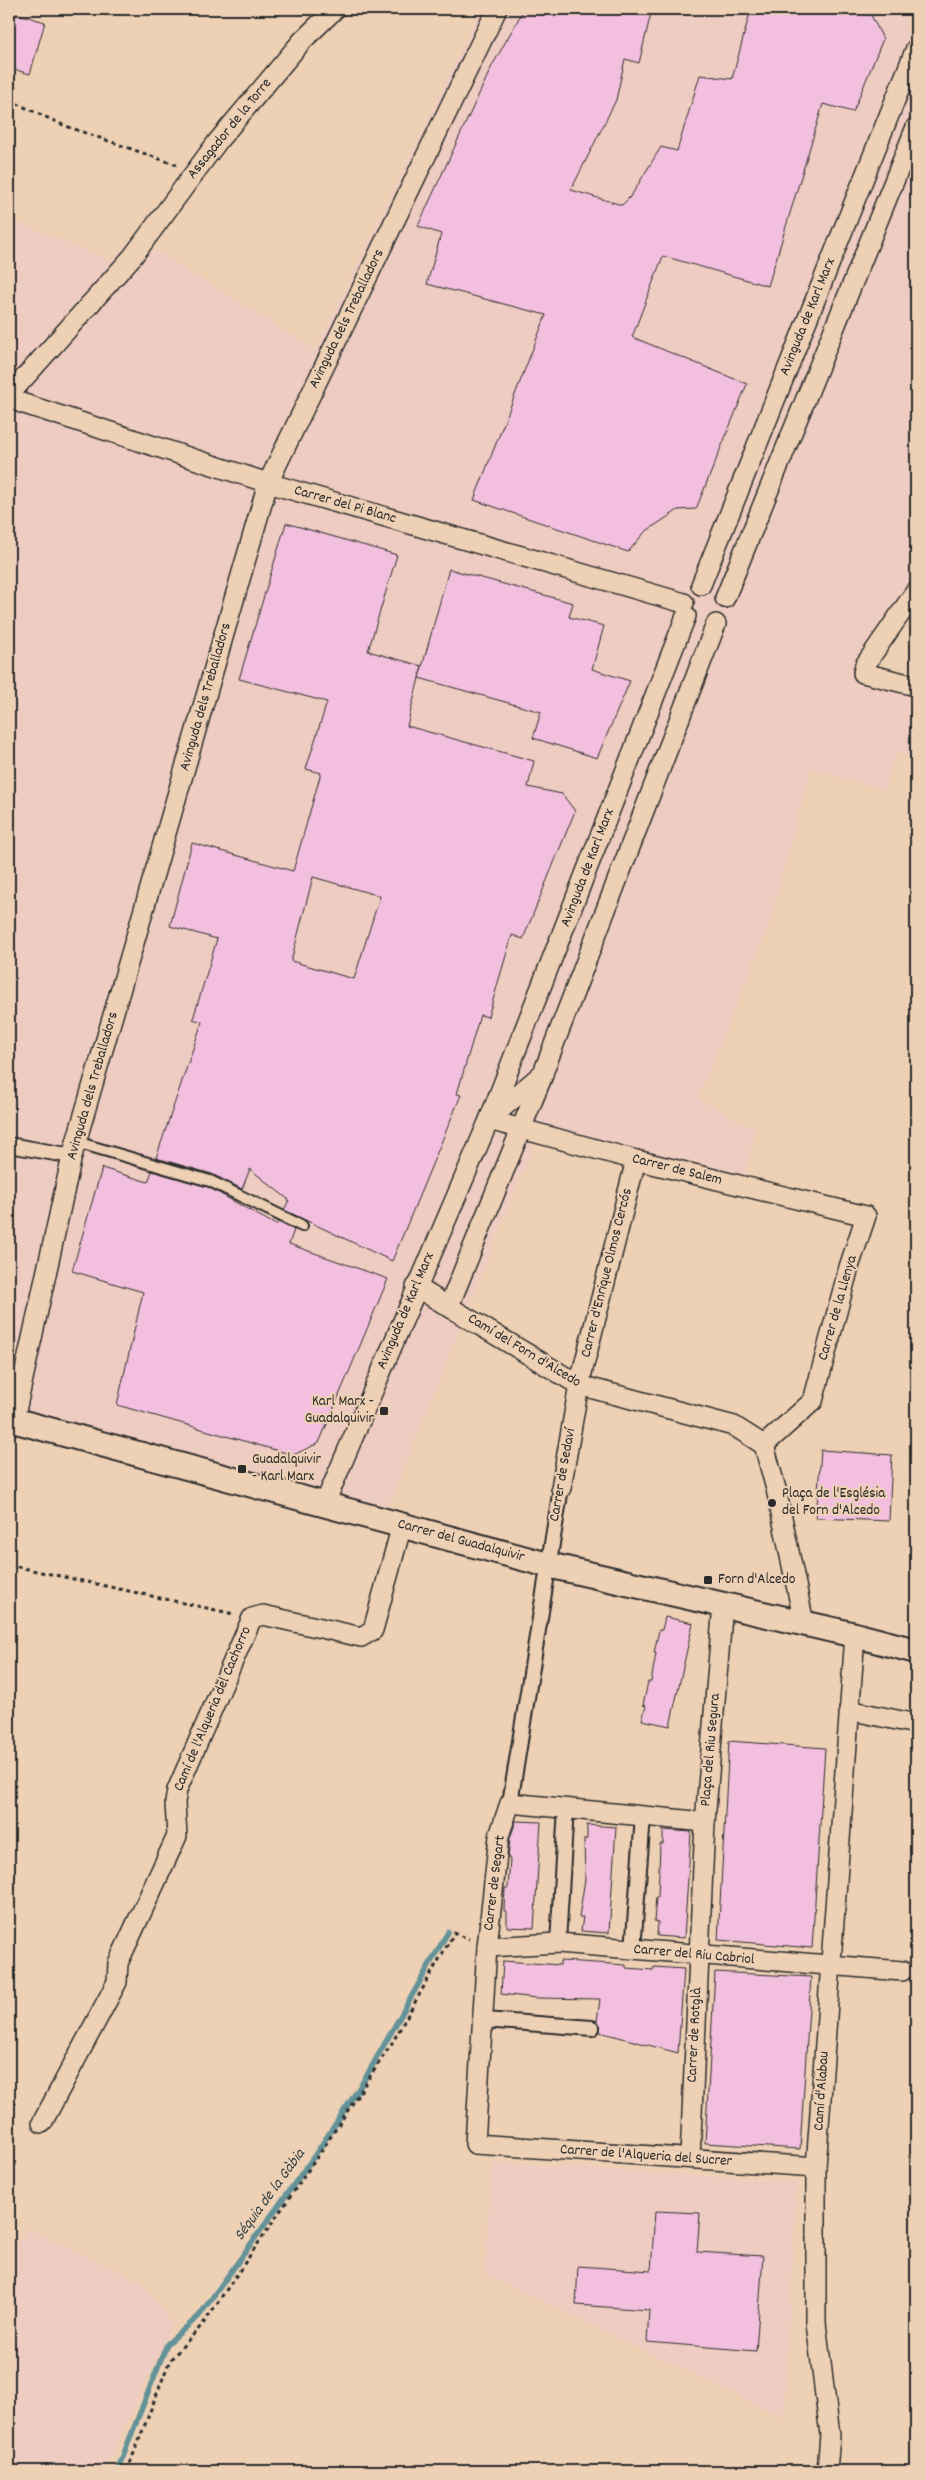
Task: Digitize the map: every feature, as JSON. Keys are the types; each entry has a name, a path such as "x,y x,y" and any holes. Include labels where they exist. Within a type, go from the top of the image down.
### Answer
{"street":[{"name":"Assagador de la Torre","path":"9,397 133,256 193,175 302,41 335,9"},
{"name":"Avinguda dels Treballadors","path":"11,1419 74,1149 268,483 497,9"},
{"name":"Avinguda de Karl Marx","path":"701,585 916,48"},
{"name":"Avinguda de Karl Marx","path":"725,598 916,127"},
{"name":"Carrer del Pi Blanc","path":"9,397 268,483 685,609"},
{"path":"701,585 713,586 720,590 725,598 726,610 723,617 716,624 700,627 693,624 685,609 692,588 701,585"},
{"path":"916,591 865,665 863,673 916,686"},
{"name":"Avinguda de Karl Marx","path":"324,1503 489,1120 685,609"},
{"name":"Avinguda de Karl Marx","path":"449,1306 544,1073 716,624"},
{"name":"Avinguda de Karl Marx","path":"489,1120 544,1073"},
{"name":"Carrer de Salem","path":"489,1120 636,1160 866,1216"},
{"path":"9,1145 74,1149"},
{"name":"Carrer d'Enrique Olmos Cercós","path":"579,1385 636,1160"},
{"name":"Carrer de la Llenya","path":"764,1445 813,1401 849,1267 866,1216"},
{"name":"Camí del Forn d'Alcedo","path":"416,1287 579,1385 734,1426 764,1445"},
{"name":"Carrer de Sedaví","path":"548,1565 579,1385"},
{"name":"Carrer del Guadalquivir","path":"11,1419 548,1565 855,1634 916,1651"},
{"path":"764,1445 776,1489 804,1623"},
{"name":"Camí de l'Alqueria del Cachorro","path":"42,2123 117,1982 118,1962 177,1836 175,1803 177,1790 252,1618 263,1615 361,1637 373,1630 402,1525"},
{"name":"Carrer de Segart","path":"476,2144 487,1947 498,1836 510,1803 548,1565"},
{"name":"Plaça del Riu Segura","path":"510,1803 705,1822 723,1604"},
{"name":"Camí d'Alabau","path":"827,2471 830,2435 816,2324 816,2168 855,1634"},
{"path":"849,1710 916,1724"},
{"path":"558,1943 566,1808"},
{"path":"633,1950 643,1816"},
{"name":"Carrer de Rotglà","path":"690,2158 705,1822"},
{"name":"Carrer del Riu Cabriol","path":"487,1947 558,1943 902,1971"},
{"path":"484,2020 592,2028"},
{"name":"Carrer de l'Alqueria del Sucrer","path":"476,2144 816,2168"}],"lane":[{"path":"74,1149 210,1181 302,1226"}],"path":[{"path":"9,100 63,125 173,163 193,175"},
{"path":"9,1566 252,1618"},
{"path":"127,2471 170,2360 203,2324 322,2150 392,2043 454,1933 487,1947"}],"shaded area":[{"path":"481,9 916,9 916,594 864,670 916,684 916,757 897,752 885,790 811,769 767,930 698,1098 755,1130 741,1198 536,1140 382,1522 9,1423 9,219 112,261 134,237 316,350"},
{"path":"491,2162 797,2182 784,2418 485,2274"},
{"path":"28,2228 141,2282 173,2324 104,2471 9,2471 9,2257"}],"building":[{"path":"524,9 652,9 639,63 625,59 616,100 571,190 622,205 631,196 661,147 677,151 700,75 732,79 751,9 868,9 883,39 853,112 823,104 768,286 663,256 632,337 747,384 696,509 678,510 645,532 628,552 474,500 546,315 427,284 441,234 418,226 492,66"},
{"path":"11,12 45,22 30,74 9,68 9,21"},
{"path":"286,523 397,555 368,651 422,666 407,726 534,761 528,787 562,794 575,811 523,939 512,935 488,1017 480,1015 457,1094 461,1095 392,1261 284,1210 289,1200 250,1169 242,1189 212,1174 156,1158 202,1022 193,1019 217,939 170,926 192,843 293,871 321,773 306,769 327,702 239,679","holes":["313,877 380,896 354,979 291,961"]},
{"path":"449,569 573,603 569,617 604,626 592,669 630,681 597,758 533,738 541,712 419,678"},
{"path":"102,1168 148,1182 152,1171 208,1187 276,1225 278,1222 294,1230 289,1244 388,1279 319,1443 293,1455 117,1405 143,1292 72,1271"},
{"path":"821,1450 892,1455 889,1521 816,1518"},
{"path":"665,1617 693,1623 670,1726 642,1720 646,1706 643,1705 648,1682 651,1682 659,1630 662,1630"},
{"path":"729,1741 825,1748 812,1948 718,1940"},
{"path":"516,1821 541,1822 534,1928 507,1927 507,1911 504,1911 505,1888 508,1888 510,1838"},
{"path":"587,1825 616,1827 609,1933 581,1931 583,1917 579,1917 585,1879 584,1839 587,1839"},
{"path":"663,1830 691,1832 684,1938 657,1936 658,1922 654,1921 656,1897 658,1897 660,1844 663,1844"},
{"path":"503,1961 560,1965 560,1961 626,1965 626,1968 653,1970 654,1967 684,1969 678,2053 600,2032 600,2025 597,2021 600,1999 536,1998 501,1994"},
{"path":"715,1972 811,1977 800,2149 705,2143"},
{"path":"655,2211 700,2213 697,2252 763,2256 756,2351 647,2342 649,2310 576,2305 578,2266 651,2271"}],"waterway":[{"name":"Séquia de la Gàbia","path":"117,2471 167,2344 199,2316 315,2155 363,2082 448,1932"}],"place":[{"name":"Karl Marx - Guadalquivir","path":"384,1411"},
{"name":"Guadalquivir - Karl Marx","path":"242,1469"},
{"name":"Plaça de l'Església del Forn d'Alcedo","path":"772,1503"},
{"name":"Forn d'Alcedo","path":"708,1580"}]}
